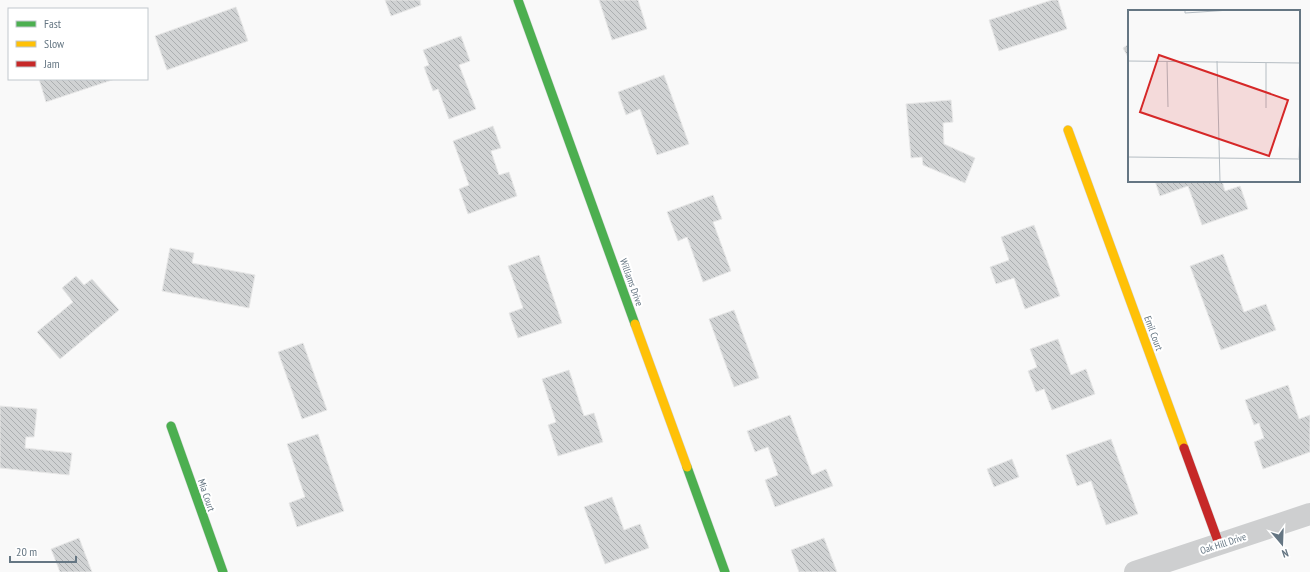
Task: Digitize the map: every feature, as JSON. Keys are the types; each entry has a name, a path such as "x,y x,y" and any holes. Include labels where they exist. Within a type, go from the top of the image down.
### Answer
{"street":[{"name":"Williams Drive","path":"518,0 725,572"},
{"name":"Emil Court","path":"1068,130 1219,544"},
{"name":"Mia Court","path":"171,426 223,572"},
{"name":"Oak Hill Drive","path":"1135,572 1310,514"}],"building":[{"path":"385,0 420,0 421,5 391,16"},
{"path":"599,0 638,0 647,29 612,40"},
{"path":"1052,0 1058,0 1067,29 999,51 989,20"},
{"path":"236,7 248,41 167,70 155,36"},
{"path":"461,36 470,61 459,65 476,109 449,119 438,89 433,91 424,67 429,65 423,50"},
{"path":"1128,45 1128,57 1123,48"},
{"path":"664,75 689,144 657,155 640,109 626,115 618,92"},
{"path":"39,80 112,80 46,102"},
{"path":"951,100 953,122 943,123 944,144 975,158 965,183 923,165 922,157 911,158 906,104"},
{"path":"493,126 501,148 491,151 499,175 509,172 517,196 468,214 459,189 469,185 453,141"},
{"path":"1155,182 1222,182 1225,191 1240,186 1248,209 1202,225 1188,186 1160,196"},
{"path":"713,195 722,219 713,222 731,271 703,282 687,237 678,241 667,212"},
{"path":"1034,225 1060,296 1025,309 1014,278 996,284 990,267 1009,260 1001,237"},
{"path":"170,248 194,253 192,263 255,275 249,308 162,291"},
{"path":"1223,254 1244,312 1266,304 1276,330 1221,350 1190,266"},
{"path":"539,255 562,323 518,338 509,313 523,308 508,266"},
{"path":"76,276 84,285 92,279 119,310 60,359 37,332 73,302 62,288"},
{"path":"734,310 759,378 734,387 709,319"},
{"path":"1058,339 1071,375 1086,369 1095,394 1052,410 1044,389 1036,392 1028,371 1037,367 1030,349"},
{"path":"303,343 327,410 302,419 278,352"},
{"path":"569,370 584,416 594,413 603,442 558,456 548,425 556,422 542,379"},
{"path":"1288,385 1299,419 1310,415 1310,452 1263,469 1254,442 1264,438 1259,423 1254,425 1245,400"},
{"path":"0,406 37,409 34,437 26,437 25,448 72,453 69,475 0,468"},
{"path":"790,415 812,475 826,469 833,486 775,507 765,480 778,475 768,447 755,452 747,431"},
{"path":"318,434 344,511 297,527 289,503 305,497 287,444"},
{"path":"1111,439 1138,514 1106,525 1091,481 1077,486 1066,455"},
{"path":"1012,459 1019,477 994,487 987,469"},
{"path":"612,497 624,530 640,524 649,548 605,564 584,507"},
{"path":"79,538 92,572 60,572 51,549"},
{"path":"824,538 837,572 799,572 791,550"}],"traffic: fast":[{"path":"518,0 635,324"},
{"path":"171,426 223,572"},
{"path":"687,467 725,572"}],"traffic: slow":[{"path":"1068,130 1184,448"},
{"path":"635,324 687,467"}],"traffic: jam":[{"path":"1184,448 1219,544"}]}
